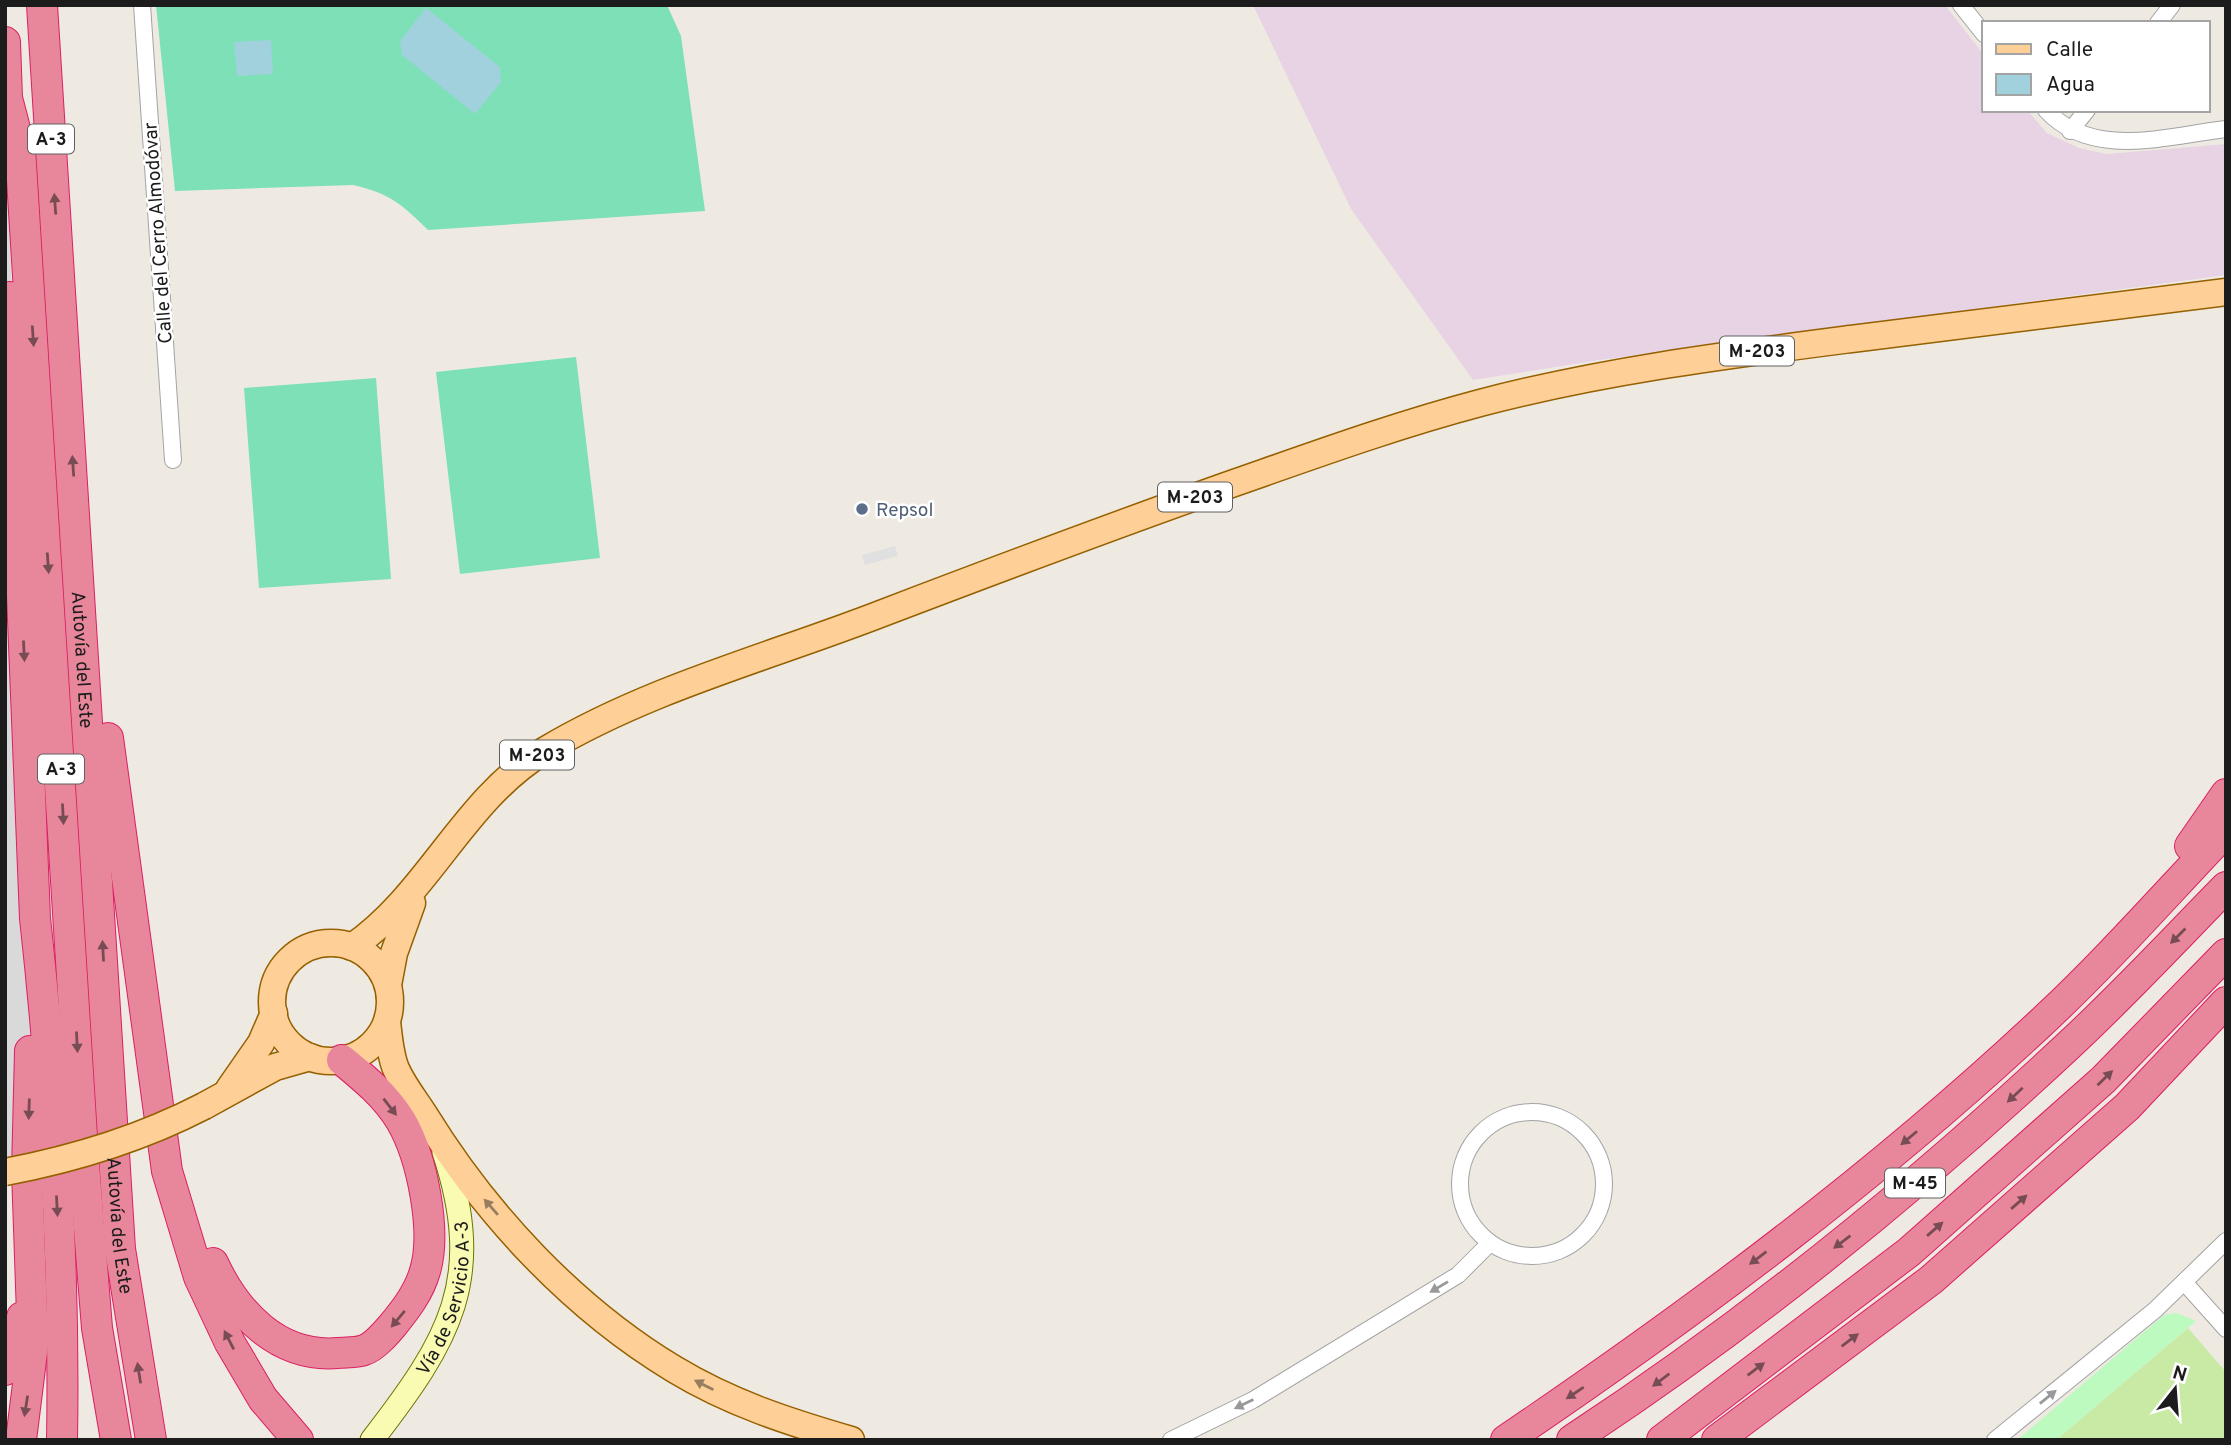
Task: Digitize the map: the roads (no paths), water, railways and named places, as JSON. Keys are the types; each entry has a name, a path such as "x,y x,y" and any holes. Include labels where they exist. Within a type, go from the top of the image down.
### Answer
{"highway":[{"name":"Autovía del Este","path":"42,5 120,1249 150,1440"},
{"name":"Autovía del Este","path":"5,41 7,98 20,148 85,1179 97,1328 117,1440"},
{"path":"5,140 7,98"},
{"path":"5,156 36,918 46,1014 64,1332 62,1440"},
{"path":"83,632 97,668 133,906 146,1024 167,1171 199,1277 230,1343 263,1399 298,1440"},
{"path":"1962,1094 2127,921 2203,828 2226,794"},
{"path":"2101,962 2226,831"},
{"path":"1506,1440 1619,1364 1851,1187 1962,1094 2101,962 2226,854"},
{"name":"M-45","path":"1572,1440 1638,1397 1876,1217 2072,1043 2226,887"},
{"path":"20,1440 32,1363 27,1171 36,918"},
{"name":"M-45","path":"1662,1440 1909,1252 2103,1080 2226,954"},
{"path":"1717,1440 1931,1280 2127,1107 2226,1002"},
{"path":"146,1024 155,1044 200,1234 226,1292 267,1336 296,1349 325,1354 364,1350 387,1332 411,1304 425,1270 428,1226 424,1175 401,1121 371,1084 341,1060"},
{"path":"5,1370 18,1338 31,1276"}],"main road":[{"name":"M-203","path":"352,947 387,921 421,882 456,834 510,775 583,728 744,662 867,620 993,569 1348,443 1480,403 1604,374 1749,352 2226,292"},
{"name":"M-203","path":"387,1022 391,1004 388,985 404,919 421,882"},
{"path":"387,1022 374,1042 359,1054 341,1060 310,1056 294,1048 278,1028 274,1013 275,984 291,959 315,945 334,943 352,947 369,956 380,968 388,985"},
{"path":"215,1099 261,1043 274,1013"},
{"path":"2127,1107 2226,1020"},
{"path":"387,1022 396,1069 440,1141 483,1198 536,1258 625,1337 677,1371 765,1415 851,1440"},
{"path":"5,1172 106,1146 163,1127 275,1067 310,1056"},
{"name":"Vía de Servicio A-3","path":"372,1440 433,1354 451,1317 461,1278 463,1235 458,1194 440,1141"}],"street":[{"name":"Calle del Cerro Almodóvar","path":"142,5 173,460"},
{"path":"1961,5 1982,31"},
{"path":"2160,21 2172,5"},
{"path":"2048,112 2070,131 2105,141 2119,142 2226,129"},
{"path":"2070,131 2085,112"},
{"path":"1519,1112 1544,1112 1567,1119 1586,1135 1599,1156 1604,1175 1604,1195 1598,1215 1579,1238 1552,1254 1520,1255 1490,1243 1473,1226 1462,1204 1460,1192 1459,1180 1464,1156 1477,1135 1496,1120 1519,1112"},
{"path":"1995,1440 2155,1310 2226,1241"},
{"path":"1171,1440 1253,1400 1458,1275 1490,1243"},
{"path":"2184,1282 2226,1329"}],"water":[{"path":"426,8 500,67 501,82 475,114 402,55 400,41"},
{"path":"271,40 273,74 237,76 234,42"}],"place":[{"name":"Repsol","path":"862,509"}]}
